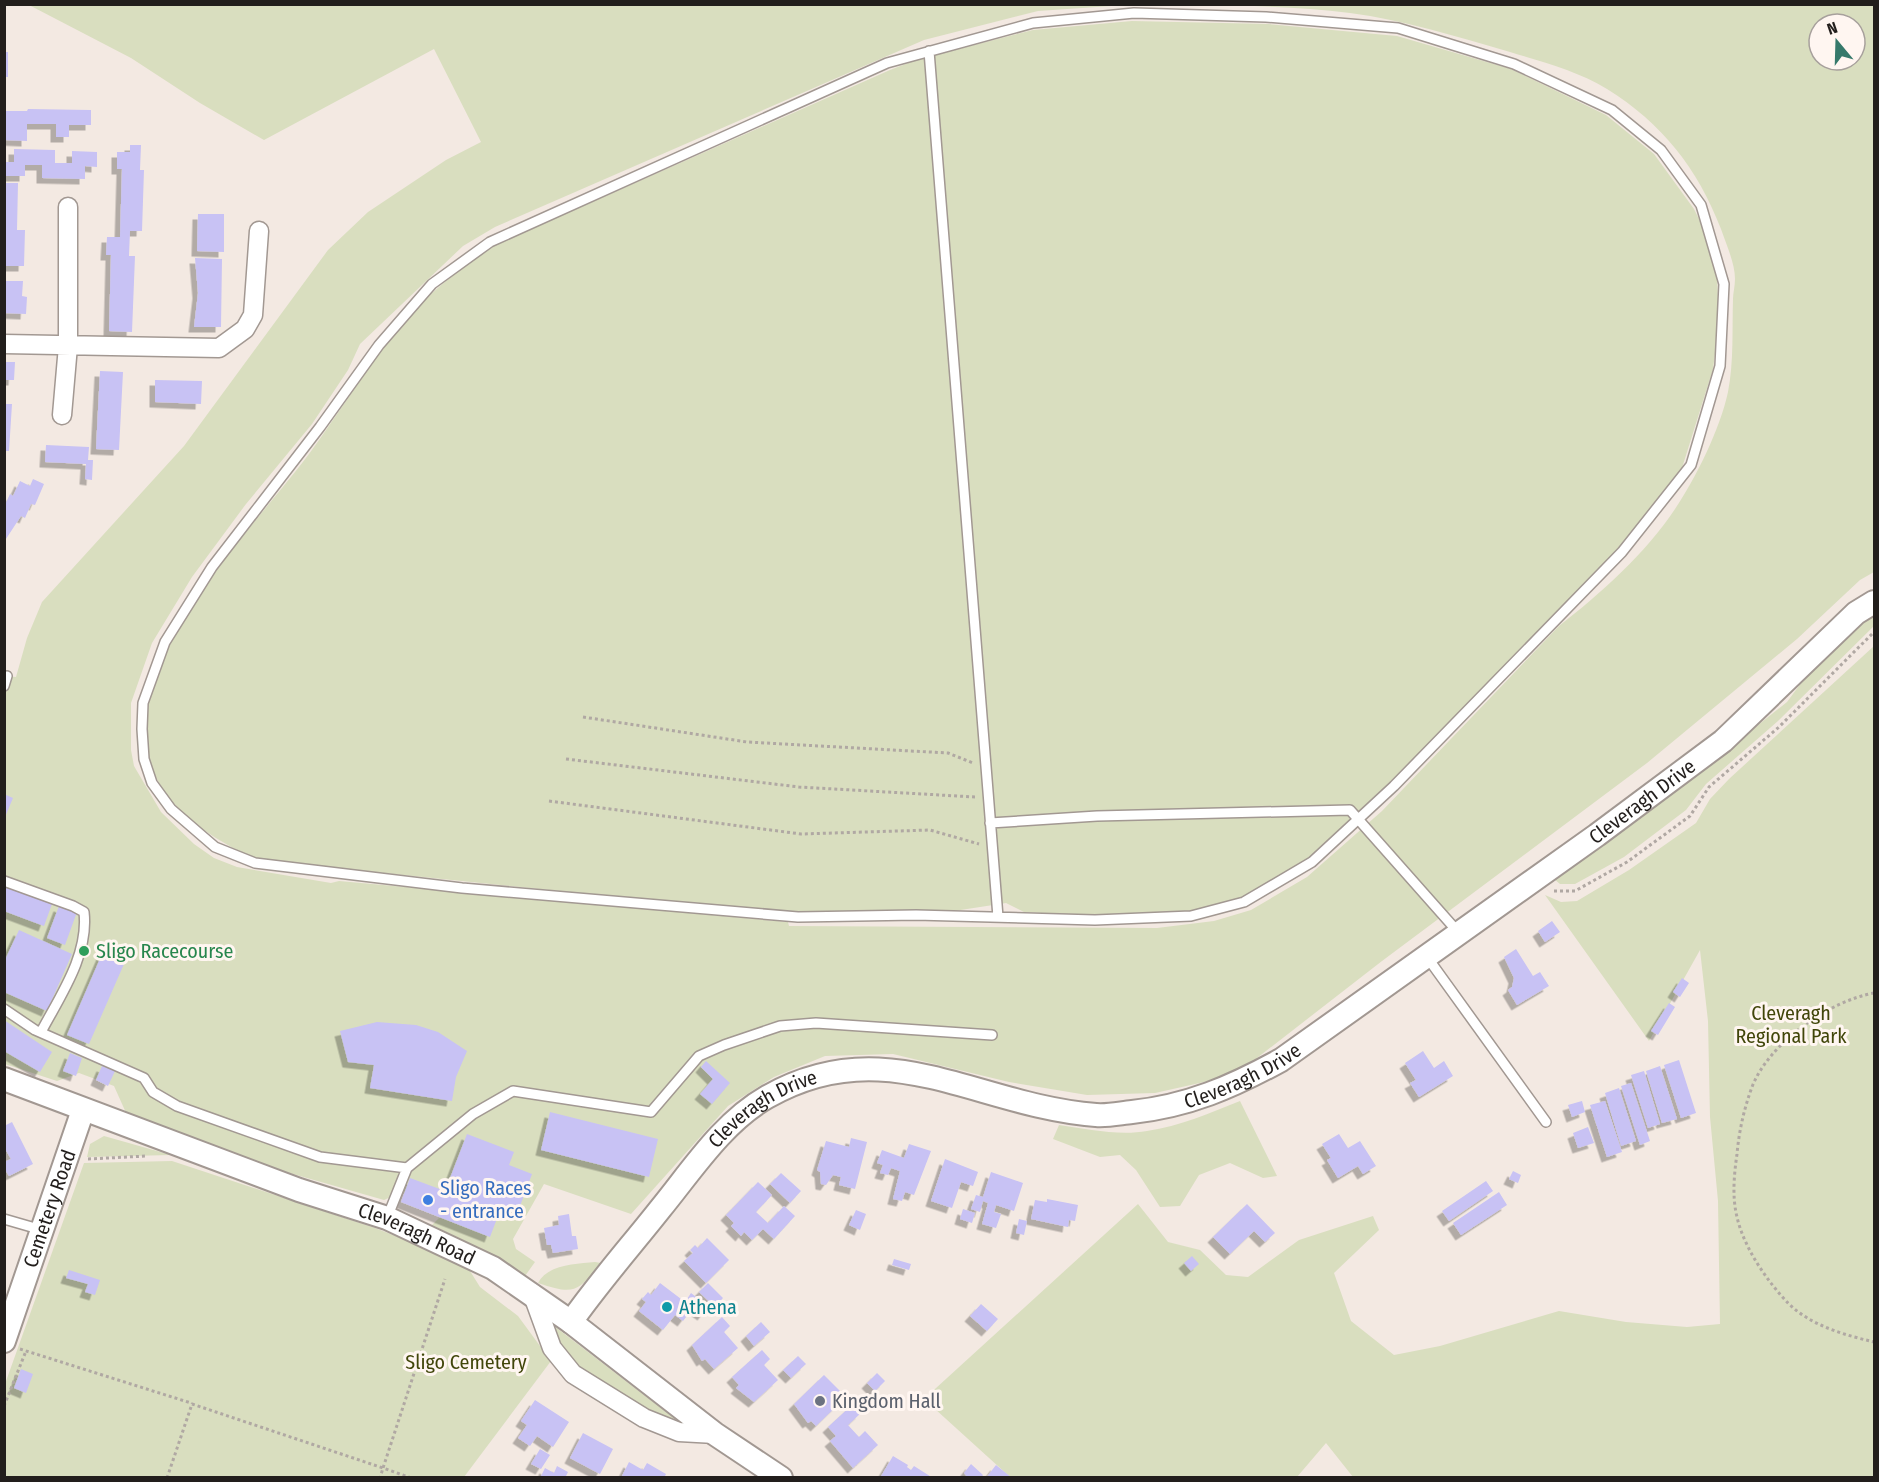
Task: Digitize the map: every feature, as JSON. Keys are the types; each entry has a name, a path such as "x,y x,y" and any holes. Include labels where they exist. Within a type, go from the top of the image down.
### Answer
{"street":[{"path":"62,415 68,346 68,207"},
{"path":"4,344 219,348 235,339 254,315 259,231"},
{"name":"Cleveragh Drive","path":"571,1322 715,1142 765,1098 796,1082 840,1069 885,1068 933,1077 1050,1109 1099,1115 1163,1109 1233,1086 1281,1060 1723,741 1856,613 1875,602"},
{"name":"Cleveragh Road","path":"4,1079 299,1190 387,1218 493,1268 532,1293 715,1434 778,1477"},
{"name":"Cemetery Road","path":"9,1344 42,1230 83,1110"},
{"path":"532,1293 552,1348 573,1374 644,1418 679,1432 715,1434"}],"lane":[{"path":"1134,14 1266,17 1398,28 1514,64 1612,110 1661,150 1701,205 1724,284 1720,366 1690,465 1622,552 1394,786 1358,819 1312,862 1244,902 1191,916 1095,920 998,916 798,918 462,888 255,863 215,847 171,809 152,783 144,759 143,703 165,642 200,586 379,345 432,284 490,242 887,63 1033,23 1134,14"},
{"path":"929,51 998,916"},
{"path":"990,824 1097,816 1350,810 1458,932"},
{"path":"4,881 84,912 86,930 80,957 41,1032"},
{"path":"1425,956 1546,1122"},
{"path":"4,1008 41,1032 144,1078 153,1092 177,1106 320,1157 407,1168"},
{"path":"387,1218 407,1168 473,1114 513,1091 651,1112 699,1056 780,1026 816,1023 992,1035"},
{"path":"4,1219 42,1230"}],"path":[{"path":"1533,880 1556,892 1575,891 1627,862 1690,816 1709,787 1779,727 1875,632"},
{"path":"583,717 747,742 948,753 986,768"},
{"path":"567,759 799,787 988,798"},
{"path":"549,801 801,834 930,830 993,847"},
{"path":"1875,993 1859,996 1800,1028 1771,1059 1753,1086 1740,1130 1734,1175 1737,1219 1762,1270 1789,1304 1818,1324 1875,1342"},
{"path":"65,1161 155,1155"},
{"path":"380,1478 445,1279"},
{"path":"9,1344 411,1478"},
{"path":"4,1406 26,1351"},
{"path":"167,1478 192,1404"}],"green space":[{"path":"29,5 1126,5 1038,11 924,40 495,227 463,246 360,344 348,370 312,424 246,504 192,577 152,643 131,703 131,750 134,766 161,812 194,844 214,858 237,867 331,883 339,881 788,922 789,926 1157,928 1214,921 1251,910 1307,877 1382,811 1559,626 1622,572 1664,525 1699,468 1713,437 1728,392 1735,273 1712,207 1676,149 1661,132 1627,102 1596,83 1535,59 1411,24 1350,13 1237,5 1874,5 1874,572 1860,580 1797,639 1647,763 1382,961 1248,1065 1222,1078 1155,1093 1087,1095 1009,1082 893,1054 825,1056 774,1077 728,1106 631,1214 544,1184 513,1239 516,1249 535,1262 525,1276 496,1256 432,1225 440,1217 441,1205 402,1192 384,1200 258,1164 127,1115 114,1086 79,1073 57,1081 5,1064 5,676 16,677 27,638 42,602 184,446 328,250 368,212 446,160 481,142 434,49 264,140 200,103 131,58"},
{"path":"1132,21 1268,24 1397,36 1511,69 1606,115 1654,154 1694,209 1701,223 1717,276 1719,323 1713,369 1682,468 1621,550 1372,801 1306,862 1242,898 1190,912 1095,916 1024,912 1006,903 954,911 816,913 667,902 258,860 206,832 176,806 154,773 148,754 147,716 157,676 175,635 200,594 228,555 309,454 392,337 415,310 447,280 495,245 916,60 1033,30"},
{"path":"1874,615 1874,626 1778,721 1706,784 1686,810 1624,857 1575,884 1560,884 1554,879 1668,797 1787,702 1813,667 1857,626"},
{"name":"Cleveragh Regional Park","path":"1874,646 1874,1477 1353,1477 1326,1443 1297,1477 1010,1477 924,1399 1138,1204 1168,1242 1200,1250 1226,1275 1248,1277 1299,1240 1373,1216 1379,1230 1334,1273 1351,1321 1394,1355 1440,1346 1559,1311 1626,1322 1687,1327 1720,1324 1718,1201 1710,1117 1708,1021 1700,950 1649,1041 1545,895 1561,902 1577,901 1629,870 1696,823 1710,799 1729,779"},
{"path":"1240,1101 1277,1176 1263,1178 1230,1163 1199,1175 1180,1206 1160,1207 1136,1170 1120,1155 1100,1157 1053,1139 1059,1125 1114,1132 1147,1131 1183,1122"},
{"path":"104,1136 171,1155 87,1157 90,1144"},
{"name":"Sligo Cemetery","path":"172,1161 375,1228 465,1263 480,1287 518,1316 551,1361 464,1477 5,1478 5,1384 84,1163"},
{"path":"601,1263 580,1286 574,1289 560,1289 538,1283 548,1272 555,1269"},
{"path":"549,1322 679,1422 633,1401 582,1370 559,1349"}],"building":[{"path":"4,52 8,52 8,77 4,77"},
{"path":"28,109 91,110 91,125 69,125 69,137 56,137 56,124 27,124 27,141 4,140 4,111 27,111"},
{"path":"130,145 141,145 140,170 144,170 142,231 130,231 129,256 135,256 132,332 109,331 111,255 106,255 107,237 120,237 122,169 117,169 117,152 130,152"},
{"path":"14,149 55,150 55,163 72,163 72,151 97,152 97,167 85,166 85,179 42,178 42,165 25,165 25,176 4,176 4,162 14,162"},
{"path":"4,183 18,183 17,230 25,230 24,266 4,266"},
{"path":"198,214 224,214 224,252 197,251"},
{"path":"195,258 222,259 221,327 194,327 198,293"},
{"path":"4,281 23,281 22,296 27,297 26,314 4,313"},
{"path":"4,362 15,362 14,380 4,380"},
{"path":"100,371 123,372 119,450 96,449"},
{"path":"155,380 202,381 201,404 155,402"},
{"path":"4,404 12,404 9,451 4,451"},
{"path":"46,445 89,447 88,460 93,460 92,480 85,479 86,464 45,462"},
{"path":"33,479 44,484 35,505 31,504 25,518 21,516 4,542 4,507 10,494 13,496 20,481 30,486"},
{"path":"4,794 13,798 5,817 4,817"},
{"path":"4,886 52,904 44,926 4,911"},
{"path":"59,906 77,912 65,945 47,938"},
{"path":"1552,921 1560,932 1545,942 1538,931"},
{"path":"19,930 72,954 47,1011 4,992 4,962"},
{"path":"1516,949 1533,976 1540,972 1549,986 1517,1005 1508,990 1512,987 1514,978 1504,957"},
{"path":"102,954 124,964 89,1044 67,1035"},
{"path":"1682,978 1689,983 1680,997 1673,992"},
{"path":"1669,1003 1675,1007 1658,1035 1651,1031"},
{"path":"4,1020 52,1052 40,1072 4,1051"},
{"path":"377,1022 416,1025 438,1032 467,1051 456,1077 452,1101 370,1088 374,1065 348,1062 340,1031"},
{"path":"1423,1051 1434,1068 1444,1061 1453,1076 1419,1097 1410,1083 1416,1080 1405,1063"},
{"path":"70,1053 82,1058 76,1076 63,1071"},
{"path":"1679,1060 1696,1113 1681,1118 1664,1065"},
{"path":"706,1061 730,1083 712,1104 700,1094 713,1079 701,1067"},
{"path":"102,1066 115,1071 108,1086 96,1080"},
{"path":"1660,1066 1677,1119 1662,1123 1646,1071"},
{"path":"1644,1071 1660,1124 1648,1128 1631,1075"},
{"path":"1631,1083 1650,1141 1640,1145 1621,1086"},
{"path":"1619,1088 1636,1141 1621,1146 1605,1093"},
{"path":"1582,1101 1585,1112 1572,1117 1568,1105"},
{"path":"1605,1101 1622,1152 1607,1157 1590,1105"},
{"path":"550,1112 658,1139 649,1177 541,1150"},
{"path":"12,1122 33,1164 9,1176 4,1168 4,1162 11,1159 4,1147 4,1126"},
{"path":"1588,1127 1594,1143 1578,1148 1573,1133"},
{"path":"467,1134 514,1152 509,1165 532,1174 517,1214 501,1208 490,1237 401,1202 410,1178 445,1191"},
{"path":"1339,1134 1348,1148 1360,1141 1376,1166 1363,1174 1358,1166 1338,1178 1327,1160 1331,1158 1322,1144"},
{"path":"851,1138 867,1142 855,1189 839,1185 841,1177 833,1175 826,1185 821,1184 820,1172 817,1170 826,1141 849,1147"},
{"path":"909,1144 931,1151 914,1195 905,1192 902,1201 893,1199 900,1171 891,1168 888,1175 880,1173 883,1165 877,1163 882,1150 904,1158"},
{"path":"945,1159 978,1172 973,1186 961,1182 952,1208 931,1201"},
{"path":"1513,1171 1521,1175 1518,1183 1509,1179"},
{"path":"991,1172 1023,1183 1014,1211 996,1205 994,1212 1001,1214 996,1228 982,1224 988,1203 983,1201 980,1212 971,1209 976,1195 983,1197"},
{"path":"781,1173 801,1191 790,1203 770,1184"},
{"path":"1486,1181 1493,1191 1449,1221 1442,1211"},
{"path":"758,1182 772,1195 756,1212 768,1223 784,1206 795,1216 774,1239 763,1229 752,1240 744,1232 741,1236 731,1226 734,1223 726,1215"},
{"path":"1499,1192 1507,1205 1461,1235 1453,1223"},
{"path":"1047,1199 1078,1205 1075,1221 1069,1220 1068,1227 1031,1219 1035,1200 1047,1202"},
{"path":"1247,1204 1275,1233 1265,1242 1254,1231 1230,1254 1213,1237"},
{"path":"963,1209 975,1213 972,1223 960,1219"},
{"path":"856,1210 866,1214 860,1230 849,1225"},
{"path":"569,1214 572,1236 576,1236 578,1249 553,1253 551,1245 547,1245 544,1228 559,1225 558,1216"},
{"path":"1019,1219 1027,1221 1024,1235 1016,1233"},
{"path":"707,1238 729,1260 706,1283 684,1261 693,1253 690,1250 695,1245 698,1248"},
{"path":"1192,1256 1199,1264 1191,1271 1184,1263"},
{"path":"894,1259 911,1264 909,1270 892,1265"},
{"path":"69,1270 100,1280 95,1295 85,1292 88,1284 66,1278"},
{"name":"Athena","path":"660,1283 685,1302 691,1293 709,1307 703,1315 693,1308 683,1321 675,1315 663,1330 639,1311 646,1302 642,1299 648,1292 651,1295"},
{"path":"708,1283 723,1298 715,1307 699,1292"},
{"path":"981,1304 998,1319 987,1331 970,1316"},
{"path":"722,1317 730,1326 724,1332 738,1348 714,1369 705,1359 702,1361 692,1345"},
{"path":"761,1322 770,1332 754,1346 746,1336"},
{"path":"762,1350 770,1359 764,1365 778,1380 754,1402 736,1388 739,1385 732,1377"},
{"path":"798,1356 806,1364 791,1378 783,1370"},
{"path":"21,1369 33,1374 26,1393 14,1388"},
{"path":"877,1373 885,1381 875,1391 867,1383"},
{"name":"Kingdom Hall","path":"824,1375 846,1397 816,1426 811,1421 808,1423 794,1404"},
{"path":"535,1400 569,1422 553,1447 537,1436 530,1446 518,1438 527,1425 521,1421"},
{"path":"853,1404 861,1413 848,1425 859,1437 865,1431 878,1445 853,1468 830,1441 836,1436 828,1427"},
{"path":"583,1433 613,1449 600,1474 570,1458"},
{"path":"540,1449 550,1455 541,1469 531,1464"},
{"path":"893,1456 908,1465 907,1467 911,1470 914,1466 933,1478 880,1478"},
{"path":"629,1462 643,1470 647,1463 666,1474 664,1478 621,1478"},
{"path":"971,1464 983,1475 981,1478 968,1478 964,1473"},
{"path":"996,1465 1012,1478 986,1478"},
{"path":"557,1466 568,1472 565,1478 540,1478 545,1468 554,1473"}],"place":[{"name":"Sligo Racecourse","path":"84,951"},
{"name":"Sligo Races - entrance","path":"428,1200"},
{"name":"Athena","path":"667,1307"},
{"name":"Kingdom Hall","path":"820,1401"}]}
